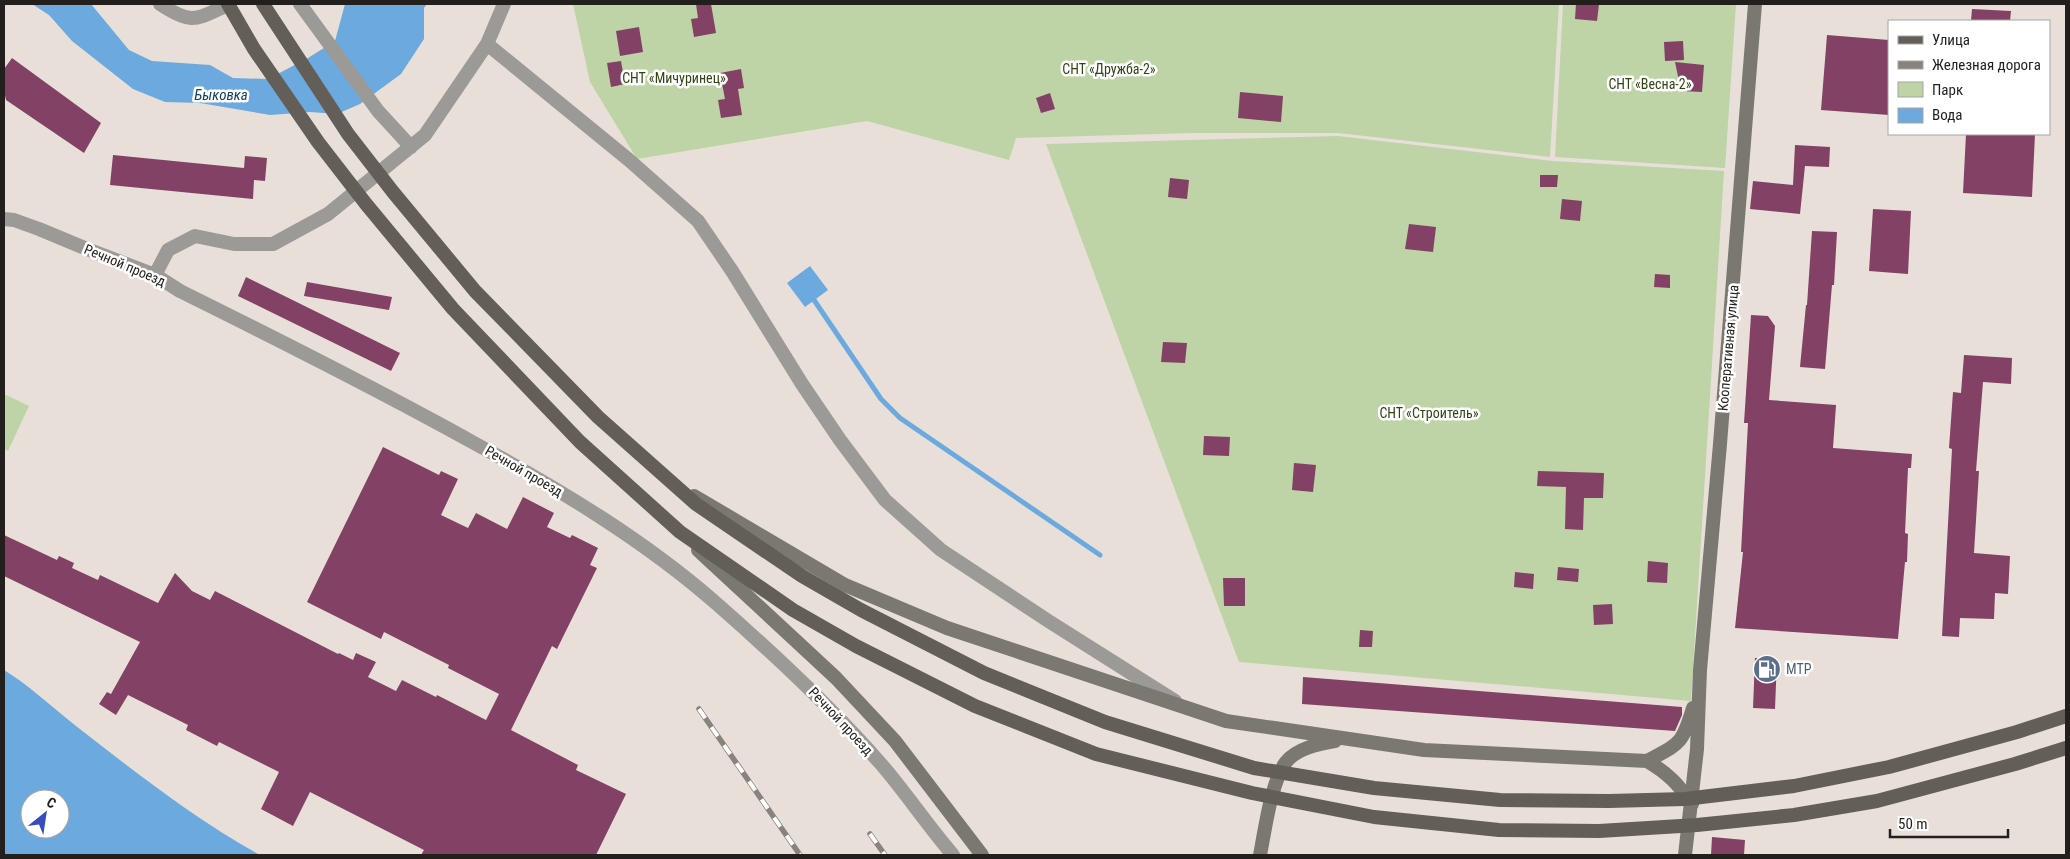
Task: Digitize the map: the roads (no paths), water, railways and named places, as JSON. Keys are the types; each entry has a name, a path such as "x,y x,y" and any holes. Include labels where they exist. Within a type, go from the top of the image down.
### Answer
{"main road":[{"path":"229,4 254,49 318,142 366,204 453,309 580,442 680,532 836,678 895,740 982,855"},
{"path":"263,4 348,134 475,291 598,417 696,504 802,576 861,610 984,673 1105,722 1254,768 1374,788 1500,800 1609,801 1685,799 1794,786 1889,767 2017,732 2066,716"},
{"name":"Кооперативная улица","path":"1698,692 1746,138 1755,4"},
{"path":"674,484 845,585 947,628 1226,721 1424,750 1647,761 1661,769 1678,784 1692,804"},
{"path":"680,532 794,610 856,646 976,706 1096,754 1252,793 1374,817 1499,830 1599,831 1697,825 1785,816 1878,801 2015,764 2066,748"},
{"path":"1647,761 1680,742 1686,730 1698,692"},
{"path":"1685,855 1697,750 1698,692"},
{"path":"1260,855 1275,784 1287,762 1311,745 1346,739"}],"street":[{"path":"160,4 179,17 196,20 229,4"},
{"path":"300,4 378,111 411,147"},
{"path":"155,275 168,250 195,236 234,244 273,244 328,214 426,133 487,44 504,4"},
{"path":"487,44 622,154 698,220 802,384 840,440 885,500 941,550 1184,707"},
{"name":"Речной проезд","path":"4,219 14,220 39,229 87,250 155,275 180,290 388,395 532,475 585,507 663,562 715,602 806,685 882,764 953,855"}],"water":[{"name":"Быковка","path":"32,4 91,4 129,50 152,61 210,65 233,78 268,79 335,41 345,4 427,4 424,8 424,39 401,74 360,104 337,114 310,112 270,115 200,103 165,102 133,89 72,41 49,15"},
{"path":"810,266 828,290 805,307 787,283"},
{"path":"4,670 166,794 212,826 260,855 4,855"}],"waterway":[{"path":"814,300 881,399 900,418 1100,555"}],"railway":[{"path":"699,709 800,855"},
{"path":"870,834 885,855"}],"place":[{"name":"МТР","path":"1767,669"}],"park label":[{"name":"СНТ «Дружба-2»","path":"1109,69"},
{"name":"СНТ «Мичуринец»","path":"674,78"},
{"name":"СНТ «Весна-2»","path":"1650,84"},
{"name":"СНТ «Строитель»","path":"1429,413"}]}
